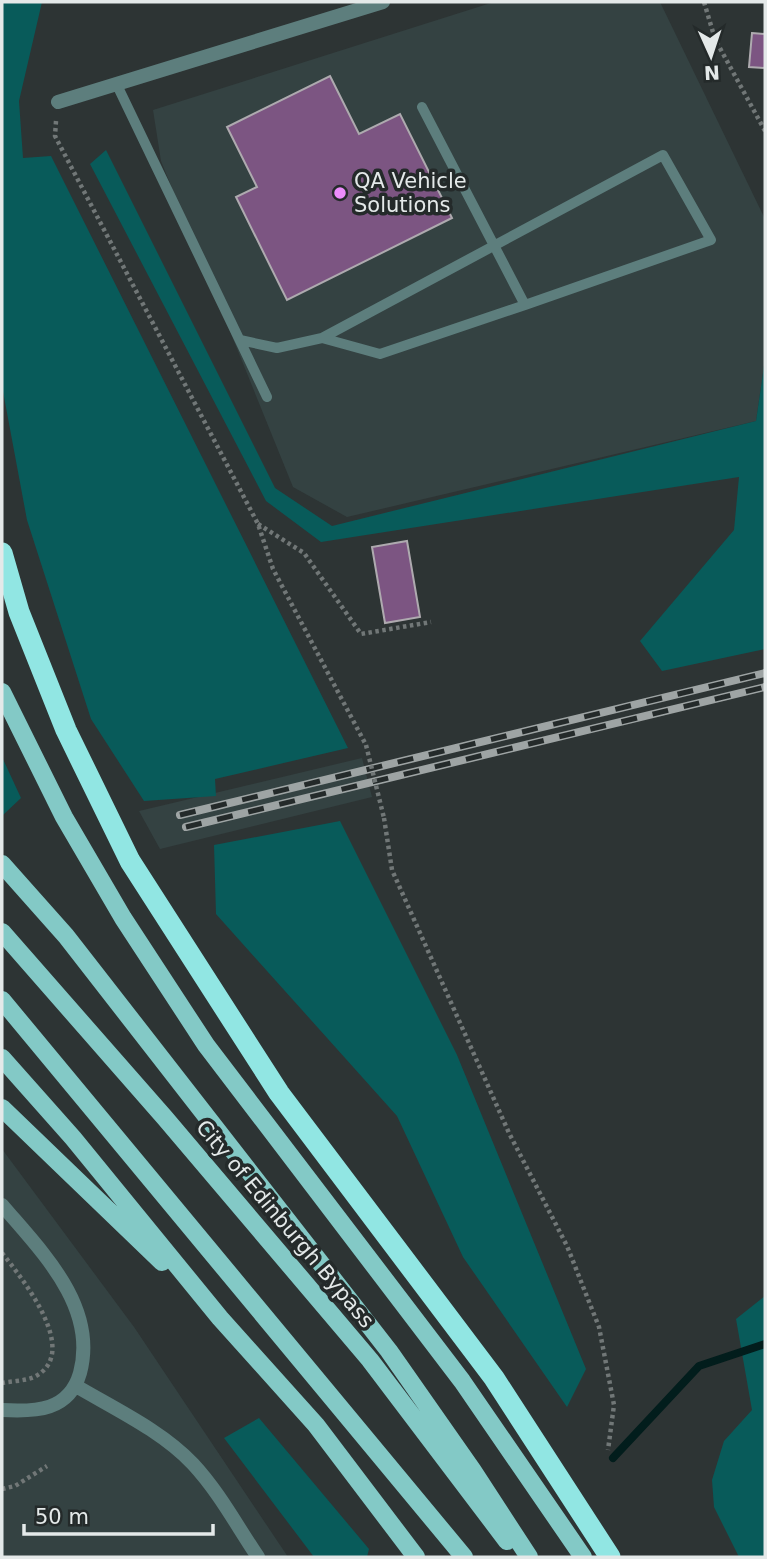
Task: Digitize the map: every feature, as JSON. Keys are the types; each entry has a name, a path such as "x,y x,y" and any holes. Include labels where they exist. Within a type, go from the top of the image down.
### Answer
{"highway":[{"path":"2,553 19,612 66,730 130,861 279,1093 494,1378 610,1557"}],"main road":[{"path":"2,692 64,817 123,918 206,1045 462,1381 583,1557"},
{"path":"2,864 65,936 389,1351 529,1557"},
{"name":"City of Edinburgh Bypass","path":"2,932 165,1118 370,1360 520,1557"},
{"path":"2,1000 464,1557"},
{"path":"2,1058 73,1138 220,1318 316,1425 416,1557"},
{"path":"2,1108 220,1318"}],"street":[{"path":"58,102 383,2"},
{"path":"2,1205 47,1259 76,1308 84,1337 83,1360 76,1386 61,1404 41,1410 2,1410"},
{"path":"76,1386 163,1440 192,1463 215,1490 258,1557"}],"lane":[{"path":"116,83 267,397"},
{"path":"422,107 526,305"},
{"path":"240,340 277,348 322,338 663,155 711,240 380,354 322,338"}],"path":[{"path":"704,2 715,39 765,131"},
{"path":"58,102 55,135 258,524 273,569 366,745 384,818 392,870 509,1133 568,1246 599,1327 614,1405 608,1450"},
{"path":"258,524 304,553 360,634 431,622"},
{"path":"2,1253 46,1316 52,1340 48,1363 36,1376 2,1382"},
{"path":"2,1489 15,1486 47,1466"}],"shaded area":[{"path":"2,2 42,2 19,101 23,158 51,156 348,748 215,779 216,796 144,801 91,719 27,520 2,386"},
{"path":"494,2 660,2 765,219 765,359 756,421 347,517 293,487 161,161 153,110"},
{"path":"106,150 275,488 332,526 756,421 765,359 765,649 662,671 640,641 734,530 739,477 321,542 266,501 90,164"},
{"path":"2,757 21,798 3,815 2,813"},
{"path":"362,758 372,797 160,849 139,811"},
{"path":"340,821 457,1055 586,1369 567,1407 463,1257 397,1116 216,914 214,845"},
{"path":"2,1149 134,1327 288,1557 2,1557"},
{"path":"765,1296 765,1557 739,1557 714,1507 712,1480 724,1441 752,1410 736,1319"},
{"path":"259,1418 369,1549 367,1557 314,1557 224,1438"}],"building":[{"path":"752,33 765,34 765,68 749,67"},
{"path":"330,76 359,134 400,114 452,218 287,300 236,197 257,187 227,127"},
{"path":"407,541 420,617 385,623 372,547"}],"waterway":[{"path":"613,1458 699,1366 765,1344"}],"railway":[{"path":"180,815 765,673"},
{"path":"186,827 765,687"}],"place":[{"name":"QA Vehicle Solutions","path":"340,193"}]}
